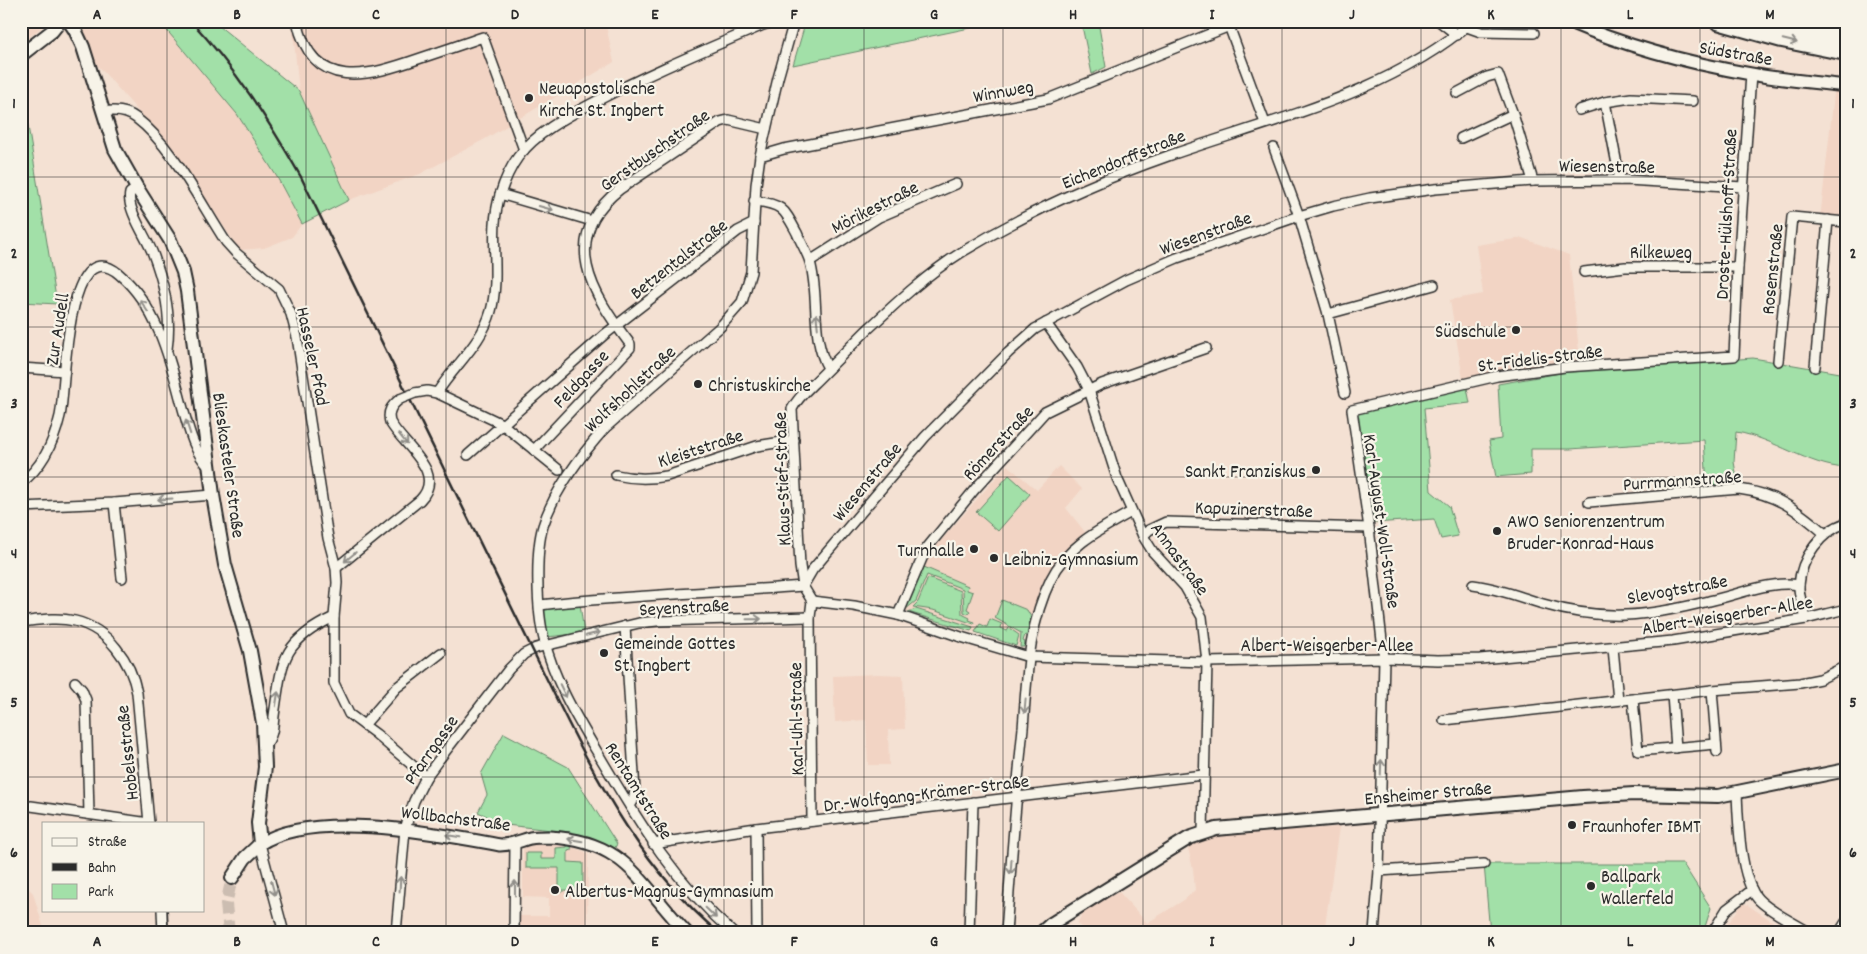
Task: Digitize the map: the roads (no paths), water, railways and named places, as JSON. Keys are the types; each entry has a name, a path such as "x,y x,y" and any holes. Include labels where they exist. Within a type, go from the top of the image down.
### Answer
{"highway":[{"path":"1718,21 1782,39 1846,52"},
{"path":"1772,21 1846,38"}],"main road":[{"path":"21,55 48,34 60,21"},
{"name":"Blieskasteler Straße","path":"69,21 76,30 83,47 115,149 170,240 183,272 213,495 225,565 252,659 265,745 265,767 258,822 260,844"},
{"name":"Ensheimer Straße","path":"1041,933 1051,924 1190,838 1203,832 1234,827 1601,796 1634,794 1705,797 1737,793 1846,770"},
{"name":"Wollbachstraße","path":"232,878 245,858 260,844"}],"street":[{"path":"297,21 304,44 314,58 335,72 348,74 382,72 483,37 524,150"},
{"path":"436,393 478,339 491,311 495,273 494,222 500,194 512,166 524,150 558,123 616,90 763,25 778,21"},
{"name":"Winnweg","path":"760,156 793,147 1048,99 1242,21"},
{"path":"1439,21 1457,35"},
{"name":"Südstraße","path":"1567,21 1593,32 1686,61 1751,74 1846,86"},
{"name":"Betzentalstraße","path":"468,455 617,326 738,231 754,223 754,202 760,156 790,22"},
{"path":"1470,24 1481,32 1534,33"},
{"name":"Eichendorffstraße","path":"817,380 908,292 961,253 993,235 1086,189 1119,175 1332,101 1380,81 1435,51 1470,24"},
{"path":"1229,26 1265,123"},
{"path":"1457,92 1487,77 1498,74 1513,114 1533,181"},
{"name":"Droste-Hülshoff-Straße","path":"1734,356 1751,74"},
{"path":"1579,110 1605,102 1631,98 1693,101"},
{"path":"1605,102 1620,180"},
{"name":"Hasseler Pfad","path":"103,112 126,113 135,117 150,132 178,165 226,242 236,253 279,289 285,300 297,337 328,538 336,568 334,683 349,714 426,777"},
{"path":"1461,138 1513,114"},
{"name":"Gerstbuschstraße","path":"617,326 595,292 589,275 585,251 592,221 603,204 620,189 720,122 728,120 766,129"},
{"path":"1274,148 1299,216 1328,314 1345,393"},
{"name":"Wiesenstraße","path":"803,586 813,569 926,437 1008,353 1035,329 1126,280 1177,258 1332,206 1370,198 1436,189 1533,181 1620,180 1743,187"},
{"name":"Mörikestraße","path":"810,261 890,211 956,184"},
{"path":"137,188 130,193 129,199 131,209 152,253 164,294 169,328 167,349"},
{"path":"500,194 592,221"},
{"path":"754,202 771,203 782,208 810,261 819,341 824,362 828,368"},
{"name":"Rosenstraße","path":"1778,360 1792,217 1846,222"},
{"path":"1815,367 1828,220"},
{"name":"Wolfshohlstraße","path":"546,645 540,605 539,553 543,526 554,500 583,455 606,427 720,327 742,302 751,272 754,223"},
{"name":"Zur Audell","path":"21,484 36,469 52,442 60,415 76,296 85,276 89,271 98,267 110,268 122,278 146,309 167,349 188,426 196,447 201,457 211,469"},
{"name":"Rilkeweg","path":"1584,272 1625,267 1738,267"},
{"path":"1328,314 1434,285"},
{"name":"Annastraße","path":"1046,323 1077,367 1089,390 1106,448 1131,512 1143,536 1153,552 1185,587 1202,617 1207,662 1203,832"},
{"name":"Feldgasse","path":"534,450 630,348 630,344 617,326"},
{"name":"Römerstraße","path":"898,615 926,549 948,521 1045,412 1102,384 1206,348"},
{"name":"St.-Fidelis-Straße","path":"1352,410 1497,376 1565,367 1734,356"},
{"path":"21,368 65,371"},
{"name":"Klaus-Stief-Straße","path":"803,586 800,566 792,409 796,401 817,380"},
{"path":"336,568 420,500 428,488 430,480 428,472 392,424 389,417 391,409 400,399 427,391 436,393 502,424 559,470"},
{"name":"Karl-August-Woll-Straße","path":"1352,410 1369,528 1384,658 1380,871 1374,933"},
{"name":"Kleiststraße","path":"616,475 637,478 667,476 757,446 794,440"},
{"name":"Purrmannstraße","path":"1590,502 1739,489 1755,491 1782,501 1801,513 1824,533"},
{"path":"21,507 114,503 213,495"},
{"path":"114,503 122,578"},
{"path":"1006,933 1029,657 1038,611 1051,579 1060,564 1090,536 1131,512"},
{"name":"Kapuzinerstraße","path":"1143,536 1149,530 1166,522 1369,528"},
{"path":"1806,619 1798,585 1808,555 1824,533 1846,522"},
{"name":"Slevogtstraße","path":"1474,586 1488,587 1564,609 1609,615 1649,613 1709,602 1784,583 1798,585"},
{"path":"540,605 605,597 803,586 812,601 810,617"},
{"name":"Albert-Weisgerber-Allee","path":"812,601 854,606 898,615 961,637 1029,657 1207,662 1384,658 1480,659 1613,648 1708,636 1806,619 1846,609"},
{"path":"265,745 269,742 272,731 282,667 287,654 314,628 334,617"},
{"name":"Seyenstraße","path":"546,645 625,626 657,621 810,617"},
{"name":"Karl-Uhl-Straße","path":"810,617 812,821"},
{"name":"Hobelsstraße","path":"21,622 62,619 76,621 89,626 115,646 127,664 135,681 149,822"},
{"path":"625,626 634,783 633,801 630,806"},
{"name":"Pfarrgasse","path":"396,933 405,829 414,801 426,777 513,664 524,654 546,645"},
{"name":"Rentamtstraße","path":"546,645 560,686 653,844 695,897 733,933"},
{"path":"1613,648 1618,700"},
{"path":"364,725 396,688 441,653"},
{"path":"1444,720 1712,690 1800,683 1820,679 1846,666"},
{"path":"75,682 82,690 86,700 89,814"},
{"path":"1633,700 1638,750 1717,748 1712,690"},
{"path":"1672,695 1676,748"},
{"name":"Dr.-Wolfgang-Krämer-Straße","path":"653,844 756,828 1203,775"},
{"path":"1737,793 1744,864 1752,890 1762,902 1810,933"},
{"path":"969,933 973,802"},
{"path":"31,806 142,822"},
{"name":"Wollbachstraße","path":"260,844 277,835 308,828 368,827 405,829 500,845 515,844 530,838 545,837 574,840 598,846 619,858 633,870 687,933"},
{"path":"756,828 757,933"},
{"name":"Blieskasteler Straße","path":"260,844 284,933"},
{"path":"514,933 515,844"},
{"path":"1380,871 1484,864"},
{"path":"1712,933 1727,908 1752,890"},
{"path":"162,912 163,933"},
{"path":"1839,933 1846,922"}],"tunnel":[{"path":"229,933 226,904 232,878"}],"railway":[{"path":"191,21 237,76 301,177 560,706 609,798 647,856 693,909 719,933"}],"place":[{"name":"Neuapostolische Kirche St. Ingbert","path":"529,98"},
{"name":"Südschule","path":"1516,330"},
{"name":"Christuskirche","path":"698,384"},
{"name":"Sankt Franziskus","path":"1316,470"},
{"name":"AWO Seniorenzentrum Bruder-Konrad-Haus","path":"1497,531"},
{"name":"Turnhalle","path":"974,549"},
{"name":"Leibniz-Gymnasium","path":"994,558"},
{"name":"Gemeinde Gottes St. Ingbert","path":"604,653"},
{"name":"Fraunhofer IBMT","path":"1572,825"},
{"name":"Ballpark Wallerfeld","path":"1591,886"},
{"name":"Albertus-Magnus-Gymnasium","path":"555,890"}]}
